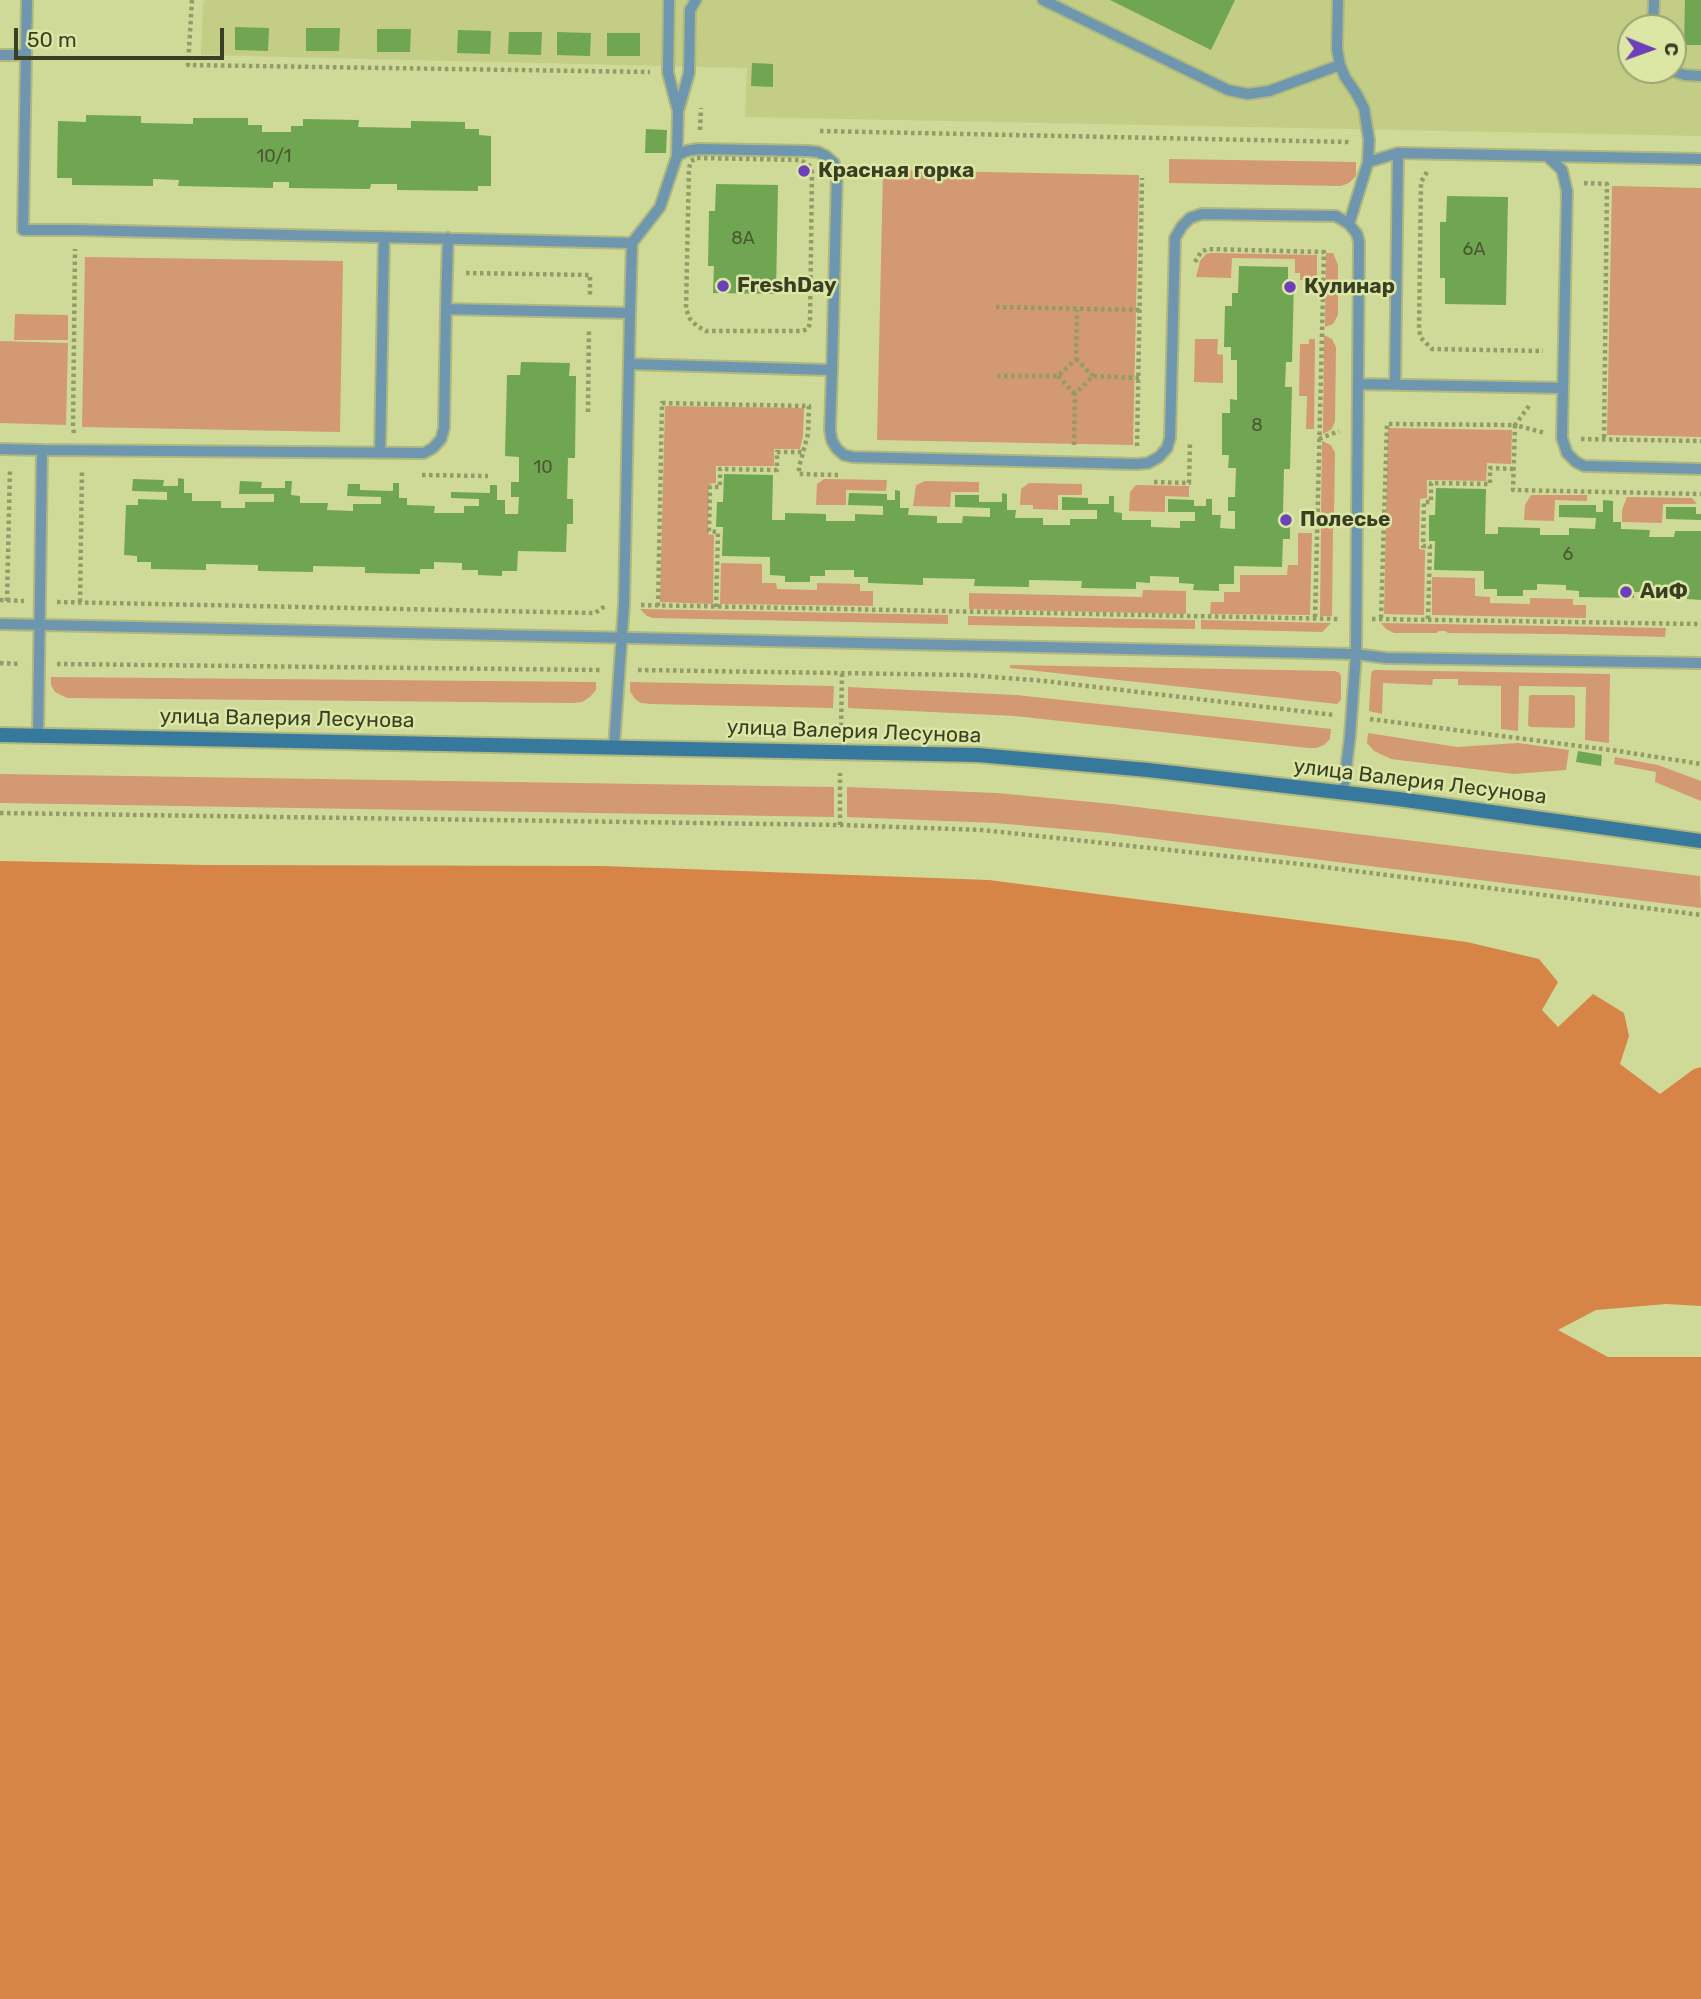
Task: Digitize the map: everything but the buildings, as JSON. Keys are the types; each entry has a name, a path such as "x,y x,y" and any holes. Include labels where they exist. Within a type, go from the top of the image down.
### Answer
{"main road":[{"name":"улица Валерия Лесунова","path":"0,735 978,755 1148,770 1343,793 1701,841"}],"lane":[{"path":"27,0 23,230 632,243"},
{"path":"669,0 668,73 678,111"},
{"path":"614,747 624,605 632,243 660,207 677,156 678,111 689,73 690,10 696,0"},
{"path":"1043,0 1228,90 1248,94 1269,92 1340,65"},
{"path":"1338,0 1336,49 1340,65 1364,108 1369,141 1368,162 1349,223"},
{"path":"0,55 26,55"},
{"path":"677,156 698,149 807,151 818,152 834,163 837,173 830,430 837,449 844,455 853,457 1148,463 1159,457 1167,448 1170,438 1175,238 1182,226 1190,218 1202,214 1336,216 1349,223 1359,242 1356,654 1343,793"},
{"path":"1368,162 1398,153 1701,159"},
{"path":"1395,384 1398,153"},
{"path":"1547,156 1562,170 1567,191 1562,438 1567,453 1584,466 1701,469"},
{"path":"380,453 384,237"},
{"path":"0,449 424,453 441,439 444,428 447,238"},
{"path":"446,309 630,313"},
{"path":"629,364 832,370"},
{"path":"1358,384 1563,388"},
{"path":"38,736 42,450"},
{"path":"0,624 1356,654 1386,658 1701,663"}],"path":[{"path":"192,0 188,65 668,73"},
{"path":"700,129 701,101"},
{"path":"812,131 1369,141"},
{"path":"697,158 800,160 808,164 812,172 808,329 706,331 690,319 686,309 691,161 697,158"},
{"path":"1434,169 1427,171 1421,182 1421,338 1432,349 1543,351 1542,388 1516,425 1513,491 1701,494"},
{"path":"1137,449 1142,178"},
{"path":"1565,183 1608,184 1604,439"},
{"path":"75,230 73,427 82,468 80,602"},
{"path":"1193,269 1196,258 1207,249 1324,252 1315,619"},
{"path":"996,307 1140,310"},
{"path":"997,376 1058,376 1076,359 1077,310"},
{"path":"1076,359 1093,376 1139,378"},
{"path":"1058,376 1075,394"},
{"path":"1074,448 1075,394 1093,376"},
{"path":"658,606 662,403 808,406 830,430"},
{"path":"808,406 808,434 799,474 841,475"},
{"path":"1381,618 1387,424 1516,425 1562,438 1701,441"},
{"path":"1147,482 1189,483 1190,429"},
{"path":"716,607 718,532 709,531 710,487 720,487 720,469 777,470 777,452 803,452"},
{"path":"1428,619 1430,546 1423,546 1424,502 1431,502 1431,483 1490,484 1490,468 1514,469"},
{"path":"418,474 488,476"},
{"path":"0,600 595,613 606,604 1356,620 1381,618 1701,624"},
{"path":"0,663 967,675 1045,681 1352,717 1701,764"},
{"path":"0,813 811,824 982,830 1300,864 1701,915"}],"shaded area":[{"path":"206,0 1701,0 1701,136 745,117 747,68 201,55 203,4"},
{"path":"1169,159 1356,162 1356,176 1341,186 1169,183"},
{"path":"883,170 1139,175 1133,445 877,440"},
{"path":"1612,186 1701,188 1701,437 1607,435"},
{"path":"1326,253 1333,253 1338,265 1338,315 1333,324 1325,327"},
{"path":"1206,254 1317,255 1317,280 1300,280 1300,273 1295,273 1295,259 1232,258 1231,278 1196,277 1200,261"},
{"path":"85,257 343,261 340,432 82,427"},
{"path":"15,314 68,315 68,340 14,340"},
{"path":"1324,335 1332,339 1336,347 1335,421 1332,429 1323,434"},
{"path":"1195,339 1218,339 1217,354 1223,355 1223,383 1194,382"},
{"path":"1309,339 1315,339 1314,429 1306,429 1307,396 1299,396 1300,344 1309,344"},
{"path":"0,341 68,343 66,425 0,423"},
{"path":"665,406 804,408 800,449 774,449 774,466 716,466 716,483 709,484 708,534 714,535 713,604 660,602"},
{"path":"1388,428 1512,430 1511,464 1487,463 1486,481 1427,480 1427,498 1420,499 1419,549 1425,550 1424,615 1384,614"},
{"path":"1322,441 1331,445 1335,453 1334,514 1321,513"},
{"path":"824,479 887,480 886,491 846,490 846,505 816,505 817,484"},
{"path":"925,481 979,482 979,492 951,492 950,507 913,506 916,485"},
{"path":"1029,483 1082,484 1082,495 1058,495 1058,510 1033,509 1033,505 1020,505 1021,489"},
{"path":"1136,485 1189,486 1189,497 1165,496 1165,512 1129,511 1130,492"},
{"path":"1531,495 1587,495 1587,501 1555,500 1554,521 1524,520 1525,505"},
{"path":"1627,497 1692,498 1697,504 1663,504 1662,523 1622,522 1622,510"},
{"path":"1321,528 1333,528 1332,616 1320,616"},
{"path":"1298,533 1312,533 1310,615 1210,614 1211,602 1224,602 1224,592 1240,592 1240,575 1287,575 1288,565 1298,565"},
{"path":"721,563 762,564 762,583 776,583 777,589 817,590 817,583 860,584 860,591 873,591 873,606 720,604"},
{"path":"1432,577 1475,578 1475,596 1490,597 1490,603 1530,604 1530,598 1573,599 1573,605 1586,605 1586,618 1432,615"},
{"path":"1143,590 1186,591 1186,614 969,609 969,593 1142,597"},
{"path":"640,609 948,615 948,624 653,618"},
{"path":"968,616 1195,620 1195,629 968,625"},
{"path":"1201,620 1331,623 1322,632 1201,629"},
{"path":"1381,623 1666,628 1665,637 1445,631 1394,633"},
{"path":"1010,665 1335,671 1340,673 1341,677 1341,700 1337,704 1010,668"},
{"path":"1375,670 1610,674 1609,743 1585,740 1586,687 1519,686 1518,731 1501,729 1501,686 1458,685 1458,679 1433,679 1432,685 1383,683 1382,714 1369,711 1371,675"},
{"path":"51,677 596,682 596,690 582,702 573,703 67,698 55,692"},
{"path":"630,682 834,686 833,708 641,703 630,691"},
{"path":"848,687 1016,695 1331,729 1330,739 1324,745 1308,748 1015,716 848,708"},
{"path":"1531,695 1573,695 1575,726 1530,727"},
{"path":"1368,733 1457,747 1518,743 1569,750 1566,770 1514,774 1391,759 1374,751 1367,743"},
{"path":"1615,757 1658,765 1701,781 1701,801 1655,782 1656,772 1614,764"},
{"path":"0,774 834,787 834,817 0,803"},
{"path":"847,787 997,793 1112,804 1700,876 1701,908 1108,833 995,823 847,817"},
{"path":"0,861 204,865 603,866 989,880 1467,942 1539,959 1558,982 1542,1010 1558,1027 1593,994 1624,1013 1629,1036 1620,1064 1660,1094 1694,1069 1701,1067 1701,1306 1666,1304 1596,1310 1558,1330 1608,1357 1701,1357 1701,1999 0,1999"}],"place":[{"name":"Красная горка","path":"804,171"},
{"name":"FreshDay","path":"723,286"},
{"name":"Кулинар","path":"1290,287"},
{"name":"Полесье","path":"1286,520"},
{"name":"АиФ","path":"1626,592"}]}
